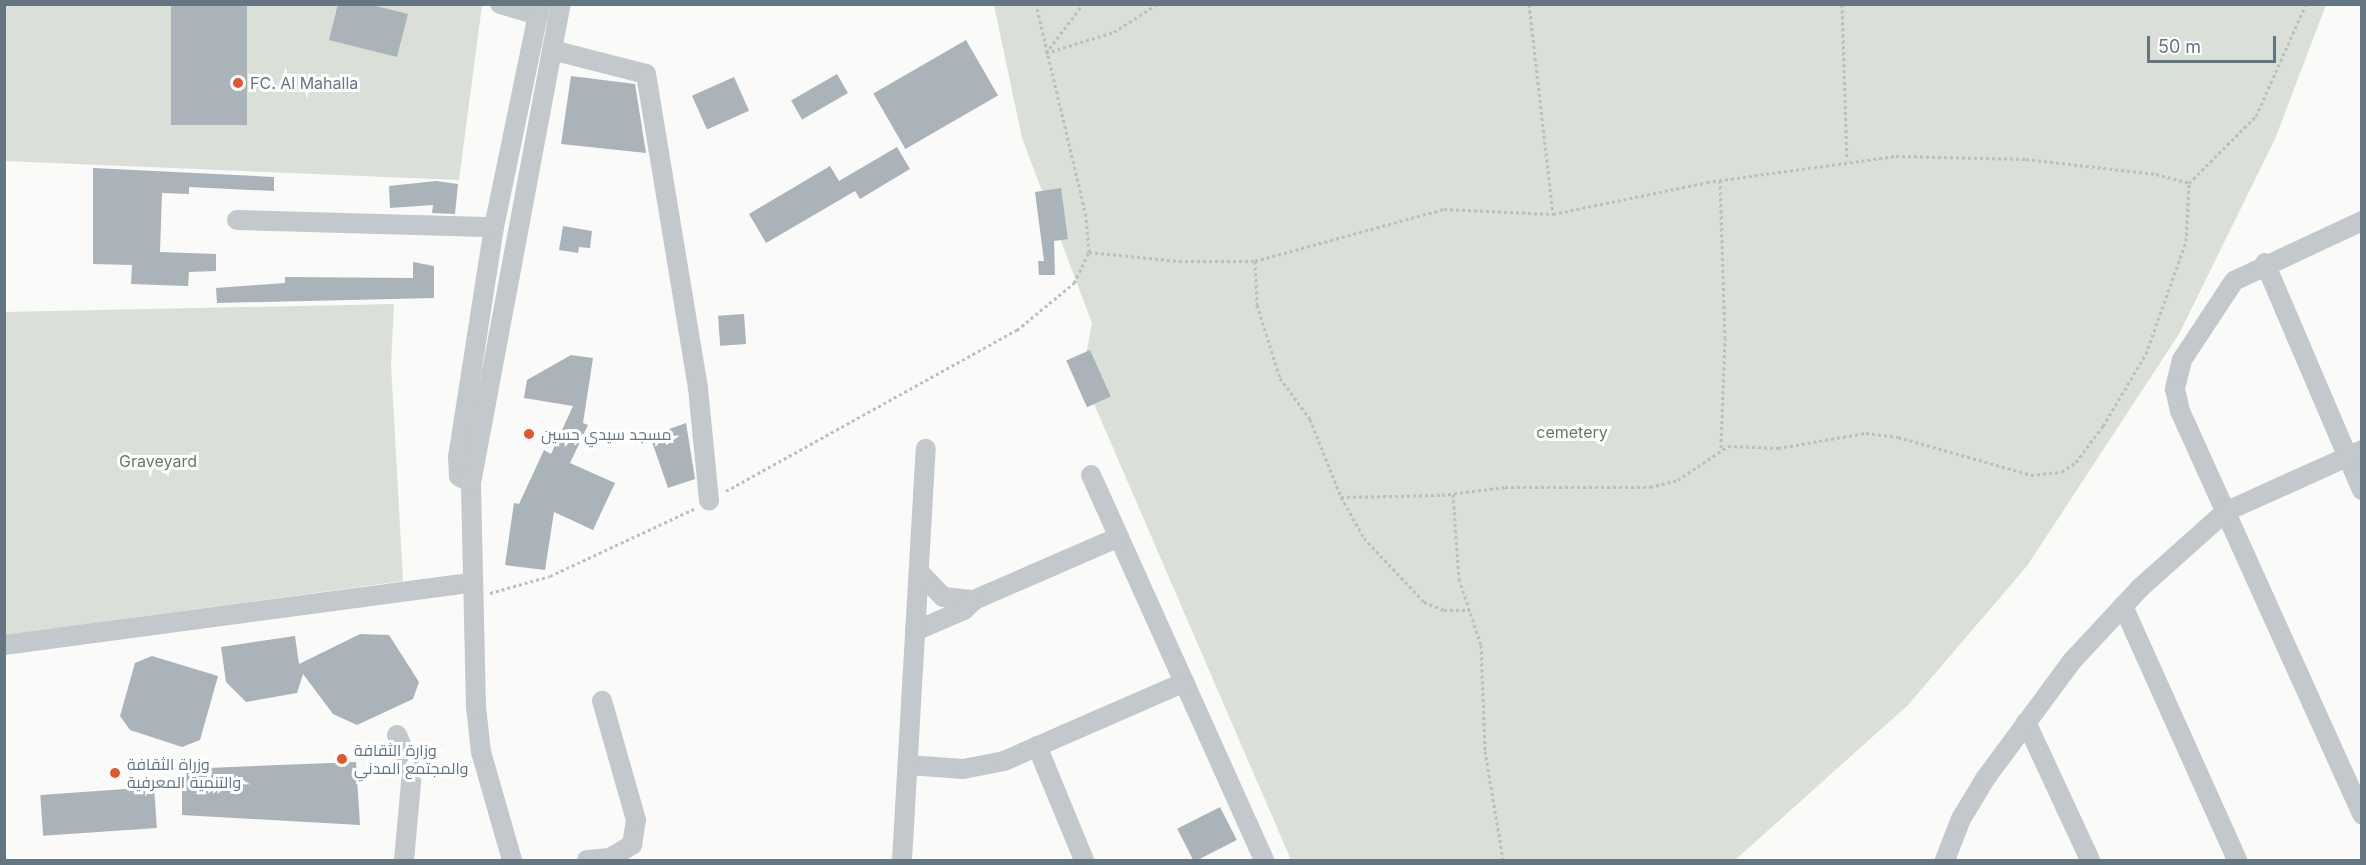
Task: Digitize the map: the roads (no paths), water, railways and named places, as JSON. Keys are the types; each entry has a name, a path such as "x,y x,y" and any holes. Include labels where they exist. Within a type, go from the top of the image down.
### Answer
{"street":[{"path":"471,483 459,476 458,457 494,227 539,10 500,4"},
{"path":"512,861 482,752 470,590 471,483 561,4"},
{"path":"552,50 646,74 698,388 710,500"},
{"path":"237,220 494,227"},
{"path":"2361,221 2265,263 2221,294 2176,378 2180,411 2361,815"},
{"path":"2265,263 2354,453 2361,490"},
{"path":"902,861 926,449"},
{"path":"1945,861 1972,798 2072,661 2122,606 2225,512 2354,453"},
{"path":"1091,475 1264,861"},
{"path":"915,632 964,610 974,600 1119,537"},
{"path":"920,573 943,597 974,600"},
{"path":"4,645 470,590"},
{"path":"2122,606 2237,861"},
{"path":"908,765 983,767 1185,682"},
{"path":"587,861 610,858 632,845 636,820 602,701"},
{"path":"2026,722 2090,861"},
{"path":"397,735 412,771 404,861"},
{"path":"1037,746 1084,861"}],"place":[{"name":"FC. Al Mahalla","path":"238,83"},
{"name":"مسجد سيدي حسين","path":"529,434"},
{"name":"وزارة الثقافة والمجتمع المدني","path":"342,759"},
{"name":"وزراة الثقافة والتنمية المعرفية","path":"115,773"}],"park label":[{"name":"cemetery","path":"1572,432"},
{"name":"Graveyard","path":"158,461"}]}
